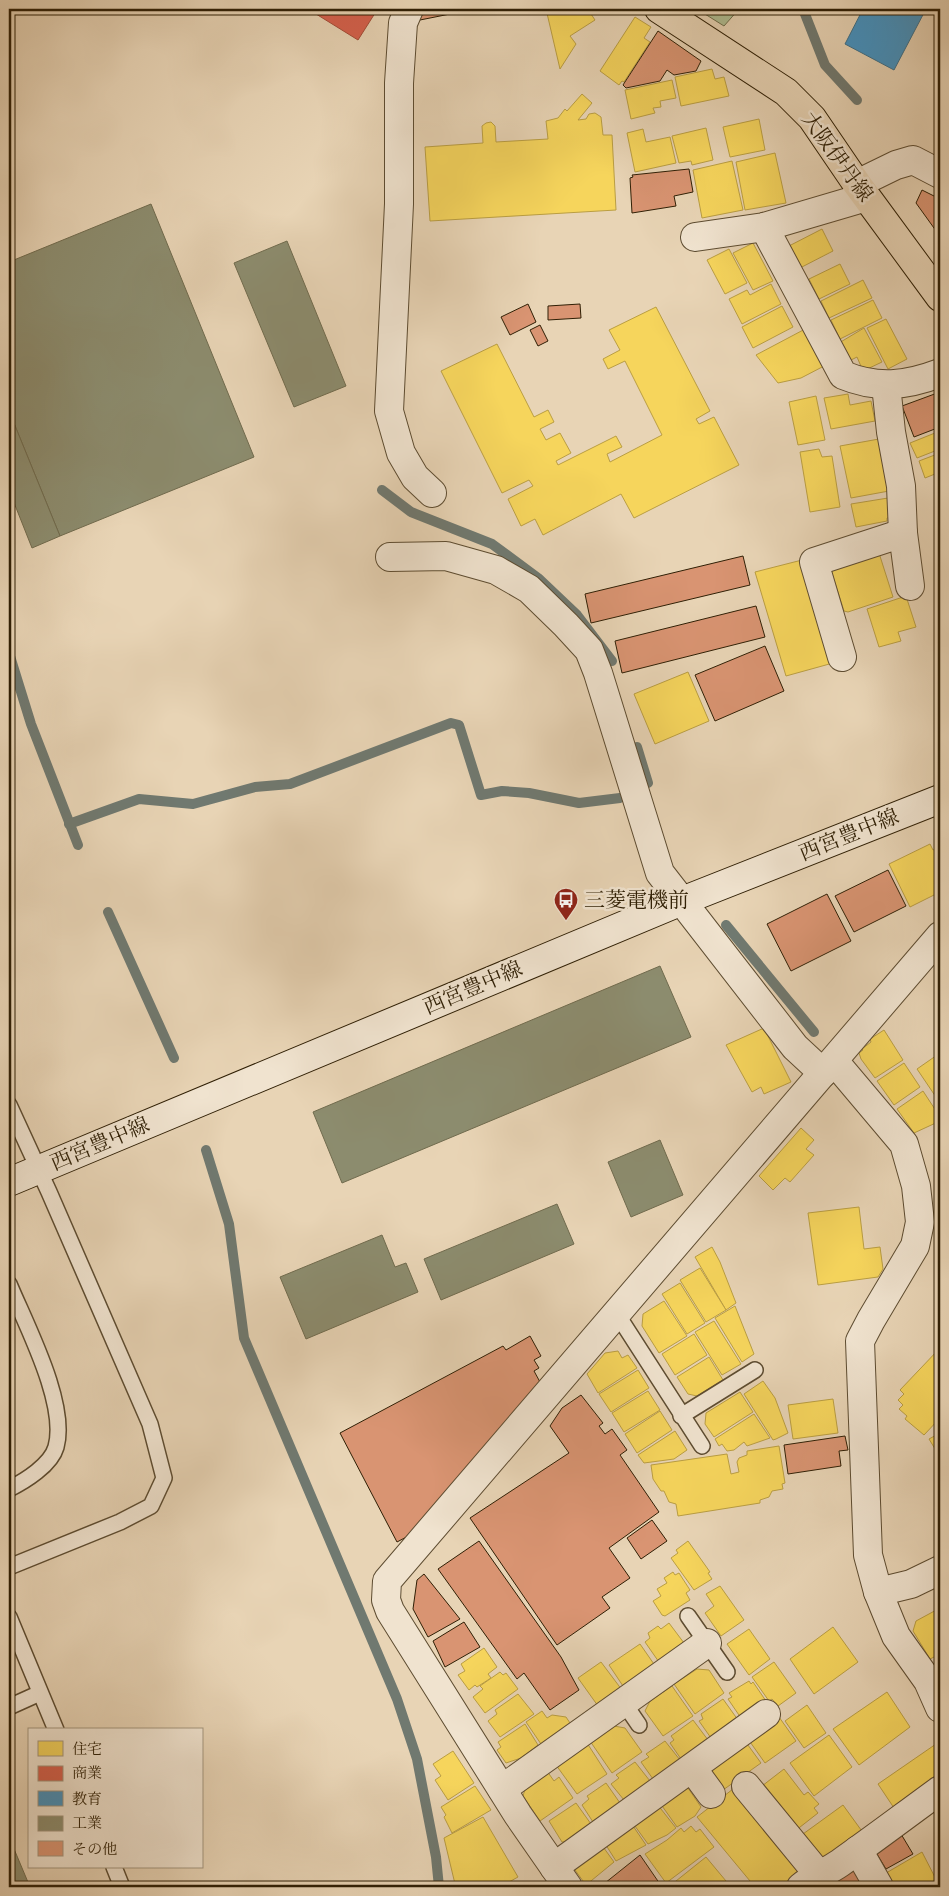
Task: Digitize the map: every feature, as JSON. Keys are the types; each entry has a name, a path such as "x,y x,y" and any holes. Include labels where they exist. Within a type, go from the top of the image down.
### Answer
{"main road":[{"name":"大阪伊丹線","path":"659,9 786,92 812,118 940,297"}],"street":[{"path":"410,9 403,23 399,83 399,204 389,411 401,453 415,476 432,493"},
{"path":"695,237 764,227 862,190 896,165 913,160 940,174"},
{"path":"764,227 843,375 856,380 886,385 919,381 940,373"},
{"path":"886,385 890,432 901,486 903,533 910,586"},
{"path":"842,657 814,562 903,533"},
{"path":"390,557 446,556 496,570 530,589 589,650 598,673 660,873 795,1047 829,1067 904,1144 916,1186 920,1222 915,1246 860,1342 868,1555 878,1592 896,1636 928,1681 940,1708"},
{"name":"西宮豊中線","path":"9,1182 682,901 940,799"},
{"path":"766,1714 692,1768 561,1877 502,1789 390,1610 386,1600 387,1581 940,936"},
{"path":"878,1592 912,1584 938,1571"},
{"path":"502,1789 707,1643"},
{"path":"692,1768 711,1794"},
{"path":"746,1786 810,1881 858,1850 940,1790"},
{"path":"858,1850 879,1887"}],"lane":[{"path":"9,1105 150,1424 164,1478 151,1506 120,1522 9,1567"},
{"path":"9,1284 51,1384 59,1419 56,1448 43,1468 9,1489"},
{"path":"617,1314 702,1446"},
{"path":"682,1416 755,1370"},
{"path":"688,1616 727,1672"},
{"path":"9,1617 55,1728"},
{"path":"9,1707 40,1693"},
{"path":"624,1702 639,1725"},
{"path":"114,1868 122,1887"}],"green space":[{"path":"697,9 739,9 724,26"}],"building: 住宅":[{"path":"546,9 599,9 591,14 595,20 570,36 576,44 560,69"},
{"path":"635,17 651,27 644,38 650,42 624,82 622,81 619,85 600,71"},
{"path":"712,69 715,79 724,77 729,96 681,106 675,77"},
{"path":"672,80 676,98 660,101 661,107 653,108 655,113 631,119 625,90"},
{"path":"582,94 592,103 578,120 586,119 589,114 595,113 601,117 603,135 612,135 616,210 430,221 425,147 483,143 482,126 491,122 495,126 496,142 548,139 546,121 558,118"},
{"path":"759,119 765,150 730,157 723,127"},
{"path":"706,128 713,160 692,165 691,161 679,163 672,136"},
{"path":"643,129 646,142 670,137 676,163 635,172 627,133"},
{"path":"775,153 786,203 745,210 736,162"},
{"path":"732,161 743,210 702,218 693,170"},
{"path":"822,229 833,251 798,269 787,247"},
{"path":"753,243 773,281 753,290 733,253"},
{"path":"729,249 747,283 725,294 707,260"},
{"path":"840,264 850,284 819,299 809,279"},
{"path":"863,280 872,298 829,318 821,301"},
{"path":"771,284 781,304 742,324 729,299 747,290 750,295"},
{"path":"873,300 882,318 840,339 831,320"},
{"path":"782,306 793,327 753,348 742,327"},
{"path":"656,307 710,411 696,419 699,424 714,417 739,465 634,518 621,494 543,535 535,519 521,526 508,499 533,486 529,480 502,493 441,371 497,344 534,417 548,410 554,422 540,429 546,440 560,433 571,453 556,461 558,465 616,436 622,447 607,454 610,462 662,435 625,361 608,369 603,359 620,350 609,330"},
{"path":"886,319 907,359 888,369 867,328"},
{"path":"807,328 826,365 801,378 778,383 756,355"},
{"path":"864,328 882,362 863,371 857,357 849,361 839,343"},
{"path":"848,394 850,405 871,401 875,421 831,429 824,398"},
{"path":"816,396 825,440 798,445 789,402"},
{"path":"940,431 940,449 917,458 910,443"},
{"path":"879,439 889,491 851,498 840,446"},
{"path":"819,449 822,457 832,456 840,507 810,512 800,452"},
{"path":"940,453 940,472 925,478 919,461"},
{"path":"888,498 891,517 887,518 887,521 856,527 851,504"},
{"path":"879,553 893,597 848,612 844,611 831,570"},
{"path":"802,560 833,663 786,676 755,572"},
{"path":"906,596 916,627 898,632 901,641 879,647 867,609"},
{"path":"688,672 709,721 655,744 634,694"},
{"path":"930,844 933,850 940,847 940,892 910,907 889,864"},
{"path":"764,1028 791,1082 764,1094 761,1087 752,1092 726,1045"},
{"path":"884,1030 903,1060 875,1078 861,1059 859,1053 871,1042 870,1039"},
{"path":"940,1053 940,1103 917,1069"},
{"path":"904,1063 920,1087 894,1105 877,1081"},
{"path":"923,1091 940,1117 940,1121 914,1133 897,1109"},
{"path":"801,1128 814,1140 806,1149 814,1155 790,1182 785,1178 773,1190 759,1176"},
{"path":"859,1207 864,1249 880,1247 883,1269 878,1277 818,1285 808,1213"},
{"path":"712,1247 736,1303 726,1310 695,1257"},
{"path":"700,1268 726,1310 706,1322 680,1280"},
{"path":"680,1283 705,1323 687,1334 662,1294"},
{"path":"664,1301 687,1336 659,1353 642,1326 643,1314"},
{"path":"735,1306 754,1354 742,1362 715,1318"},
{"path":"714,1321 741,1364 722,1375 695,1332"},
{"path":"694,1334 707,1355 675,1375 662,1354"},
{"path":"939,1349 940,1418 924,1435 905,1419 907,1416 899,1409 903,1405 898,1400 904,1394 900,1390"},
{"path":"618,1351 622,1358 628,1355 637,1368 598,1393 587,1374 605,1353"},
{"path":"709,1357 723,1380 697,1396 688,1394 677,1377"},
{"path":"638,1370 649,1388 611,1412 599,1394"},
{"path":"763,1381 775,1398 788,1433 773,1440 744,1394"},
{"path":"648,1391 660,1410 624,1432 612,1413"},
{"path":"740,1392 753,1412 714,1437 705,1424 706,1413"},
{"path":"833,1399 838,1433 793,1439 788,1405"},
{"path":"660,1411 672,1430 637,1453 625,1434"},
{"path":"754,1414 770,1438 747,1446 744,1442 734,1450 727,1451 722,1444 719,1446 715,1439"},
{"path":"675,1431 687,1450 674,1459 644,1463 638,1455"},
{"path":"940,1433 940,1457 929,1439"},
{"path":"779,1446 785,1483 782,1484 783,1489 772,1491 769,1497 760,1500 760,1503 678,1516 676,1504 669,1502 664,1491 661,1491 653,1479 651,1465 727,1454 731,1474 739,1472 737,1462 739,1458 747,1455 747,1451"},
{"path":"688,1541 710,1572 708,1573 712,1579 694,1590 671,1558 678,1553 676,1550"},
{"path":"673,1572 675,1575 679,1573 690,1590 686,1593 690,1600 665,1616 662,1615 653,1601 661,1596 657,1589 667,1583 664,1578"},
{"path":"720,1586 744,1620 721,1636 705,1613 714,1606 706,1594"},
{"path":"940,1608 940,1654 930,1659 913,1631 916,1621"},
{"path":"669,1623 687,1647 661,1665 645,1642 650,1638 648,1633 658,1626 661,1629"},
{"path":"833,1627 858,1662 814,1694 790,1659"},
{"path":"749,1629 770,1659 749,1675 727,1644"},
{"path":"640,1644 656,1667 625,1689 609,1665"},
{"path":"484,1648 497,1667 488,1674 491,1678 477,1687 475,1685 469,1690 458,1675 465,1671 461,1664"},
{"path":"601,1662 622,1690 598,1706 578,1678"},
{"path":"774,1662 796,1693 778,1706 772,1699 769,1701 752,1677"},
{"path":"697,1669 709,1670 724,1693 695,1714 674,1684"},
{"path":"500,1672 503,1675 506,1673 518,1689 485,1713 473,1697 483,1689 480,1686"},
{"path":"749,1681 751,1684 753,1682 766,1701 741,1718 728,1699 732,1697 729,1693"},
{"path":"672,1686 693,1716 663,1736 645,1711 650,1701"},
{"path":"887,1692 910,1727 859,1765 833,1729"},
{"path":"518,1694 534,1714 500,1737 488,1721 497,1714 495,1710"},
{"path":"723,1699 738,1720 711,1738 699,1721 703,1719 701,1714"},
{"path":"807,1705 826,1733 804,1748 785,1721"},
{"path":"542,1711 547,1718 552,1715 566,1717 572,1726 543,1747 526,1722"},
{"path":"779,1717 796,1741 765,1763 748,1739"},
{"path":"693,1720 708,1740 681,1759 670,1743 674,1740 671,1736"},
{"path":"525,1724 538,1745 521,1758 506,1763 497,1750 501,1747 498,1742"},
{"path":"614,1726 625,1728 642,1752 612,1773 590,1741"},
{"path":"829,1735 852,1767 814,1796 790,1763"},
{"path":"665,1741 680,1760 653,1779 641,1762 649,1757 646,1754"},
{"path":"745,1741 761,1763 723,1790 711,1774 715,1762"},
{"path":"587,1743 607,1774 577,1794 556,1765"},
{"path":"936,1744 940,1751 940,1782 896,1811 878,1784"},
{"path":"453,1751 474,1783 448,1800 435,1780 441,1776 433,1764"},
{"path":"635,1762 650,1781 624,1800 611,1784 619,1778 616,1775"},
{"path":"784,1769 804,1795 808,1792 819,1804 814,1808 818,1813 795,1831 762,1786"},
{"path":"547,1771 554,1781 559,1777 573,1798 540,1821 523,1796 526,1786"},
{"path":"606,1783 620,1803 593,1822 582,1805 589,1799 587,1796"},
{"path":"686,1785 701,1807 695,1816 677,1827 660,1803"},
{"path":"475,1786 491,1810 452,1833 441,1807"},
{"path":"733,1789 803,1872 784,1887 755,1887 697,1817"},
{"path":"576,1803 591,1824 566,1842 562,1842 549,1821"},
{"path":"657,1804 676,1828 667,1835 648,1844 632,1822"},
{"path":"843,1805 864,1834 825,1864 803,1834"},
{"path":"483,1817 518,1877 500,1887 445,1887 445,1885 455,1884 444,1838"},
{"path":"631,1823 646,1845 616,1861 604,1842"},
{"path":"691,1826 696,1832 700,1829 714,1847 666,1883 645,1854 667,1840 681,1828 684,1832"},
{"path":"601,1844 614,1862 586,1885 575,1870 578,1860"},
{"path":"922,1852 940,1887 887,1887 881,1876"},
{"path":"706,1857 731,1887 673,1887 671,1885"}],"building: 商業":[{"path":"308,9 383,9 381,12 377,10 358,40"}],"building: 教育":[{"path":"863,9 926,9 894,70 845,44"}],"building: 工業":[{"path":"151,204 254,457 60,536 9,411 9,262"},
{"path":"287,241 346,386 294,407 234,263"},
{"path":"9,411 60,536 32,548 9,490"},
{"path":"660,966 691,1037 342,1183 313,1112"},
{"path":"660,1140 683,1195 631,1217 608,1162"},
{"path":"557,1204 574,1244 441,1300 424,1259"},
{"path":"382,1235 395,1267 406,1263 418,1292 306,1339 280,1277"},
{"path":"9,1837 30,1887 9,1887"}],"building: その他":[{"path":"423,9 462,9 460,12 420,20"},
{"path":"658,31 701,61 696,71 674,75 667,70 660,81 626,88 623,85"},
{"path":"689,169 693,192 674,196 676,206 632,213 630,178 633,177 632,175"},
{"path":"922,190 940,199 939,235 916,203"},
{"path":"528,304 536,322 510,335 501,317"},
{"path":"580,304 581,318 548,320 548,306"},
{"path":"540,325 548,341 538,346 530,330"},
{"path":"940,392 940,427 914,437 902,406"},
{"path":"743,556 750,585 591,623 585,594"},
{"path":"756,606 765,637 622,673 615,641"},
{"path":"765,646 784,691 715,721 695,675"},
{"path":"888,870 906,906 854,932 835,896"},
{"path":"827,894 851,941 791,971 767,924"},
{"path":"530,1336 541,1356 534,1360 539,1368 534,1371 540,1382 414,1533 397,1542 340,1433 503,1346 506,1350"},
{"path":"581,1395 603,1423 599,1426 605,1434 612,1429 627,1450 620,1455 659,1512 609,1548 630,1578 602,1597 610,1608 557,1645 470,1518 569,1453 550,1426 562,1408"},
{"path":"845,1436 848,1450 839,1451 841,1466 788,1474 784,1445"},
{"path":"652,1520 667,1541 641,1559 627,1538"},
{"path":"479,1541 561,1657 579,1690 550,1710 524,1673 517,1679 438,1569"},
{"path":"424,1574 460,1619 428,1637 413,1609 417,1580"},
{"path":"464,1622 480,1647 445,1667 433,1641"},
{"path":"901,1834 913,1854 886,1869 875,1851"},
{"path":"640,1855 662,1887 600,1887"},
{"path":"857,1863 868,1882 858,1887 829,1887 826,1883"}],"waterway":[{"path":"803,9 825,65 857,100"},
{"path":"382,490 411,512 492,544 538,578 577,615 612,661"},
{"path":"9,653 31,724 78,845"},
{"path":"69,824 139,799 193,804 255,787 290,784 451,723 459,725 481,795 502,791 529,793 579,803 620,798"},
{"path":"637,747 648,783"},
{"path":"108,912 174,1058"},
{"path":"726,925 814,1032"},
{"path":"206,1150 229,1224 244,1338 397,1699 417,1759 436,1857 439,1887"}],"place":[{"name":"三菱電機前","path":"566,921"}]}
